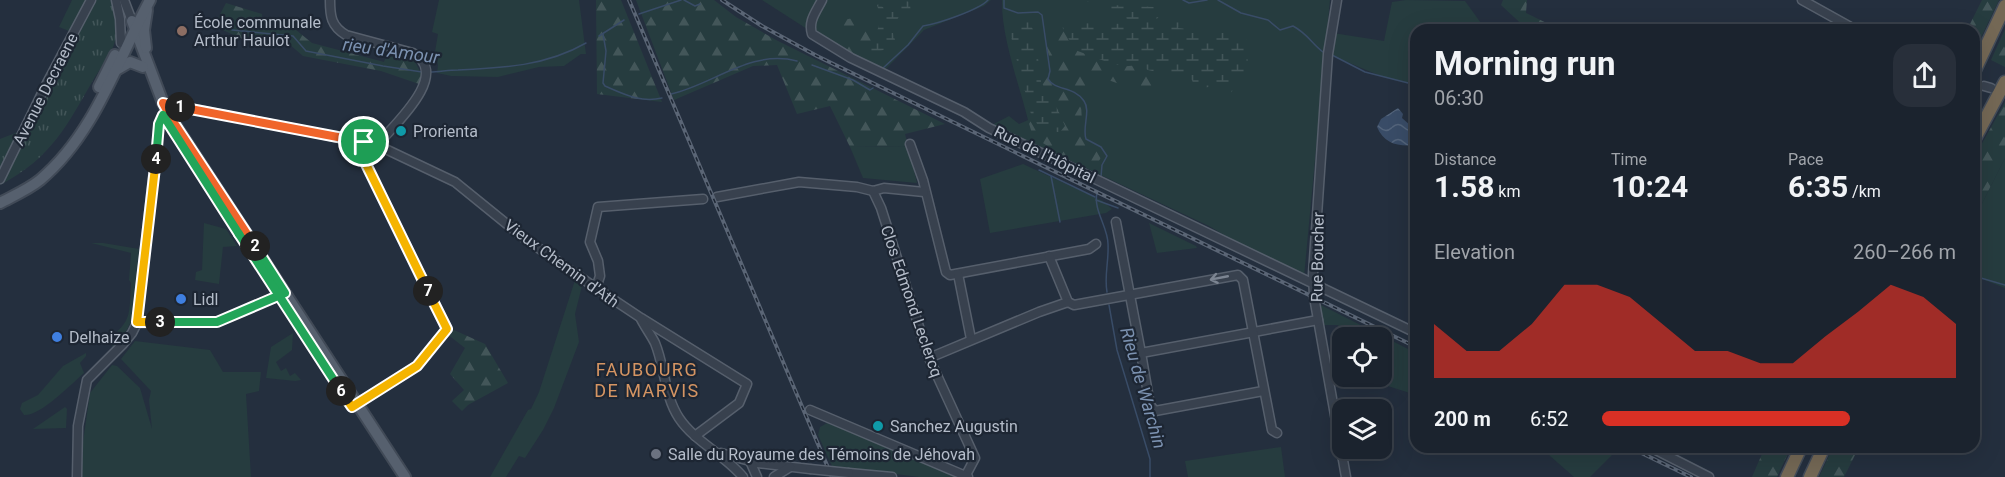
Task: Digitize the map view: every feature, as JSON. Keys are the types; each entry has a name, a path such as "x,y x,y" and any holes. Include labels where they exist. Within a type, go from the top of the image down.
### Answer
{"highway":[{"path":"1980,59 2005,6"},
{"path":"1980,129 2005,82"},
{"path":"1787,477 1798,453"},
{"path":"1810,477 1821,453"}],"main road":[{"path":"0,195 34,176 63,149 81,121 121,43 147,2"},
{"path":"146,55 144,30 147,2"},
{"path":"132,28 146,55 168,118"},
{"path":"132,28 143,67 168,118 355,405 405,477"},
{"path":"0,203 38,182 67,153 85,128 115,72 132,28"},
{"path":"115,72 130,62 143,67"},
{"path":"355,405 397,477"}],"street":[{"name":"Avenue Decraene","path":"0,179 91,0"},
{"path":"116,0 132,28"},
{"path":"116,0 121,43"},
{"path":"124,0 132,28"},
{"path":"330,0 330,15 339,31 346,35 413,52 422,60 427,71 424,88 418,97 377,145"},
{"name":"Rue de l'Hôpital","path":"822,0 810,27 812,34 825,44 964,112 989,128 1314,285"},
{"name":"Rue Boucher","path":"1337,0 1327,70 1314,285 1317,320 1346,477"},
{"path":"1802,0 1845,24"},
{"name":"Vieux Chemin d'Ath","path":"163,103 377,145 455,182 524,238 596,288 747,384 739,403 695,436"},
{"path":"76,477 78,426 87,380 127,339 137,322 159,124 180,108"},
{"path":"355,405 417,366 447,329 365,162 364,142"},
{"path":"910,144 917,160 946,272 954,275 1089,249 1096,244"},
{"path":"717,197 799,182 857,187 873,191 884,188 924,192"},
{"name":"Clos Edmond Leclercq","path":"873,191 929,358 975,458 967,476"},
{"path":"596,288 600,276 598,261 590,242 598,207 703,199"},
{"path":"1116,222 1150,405 1155,411 1263,391"},
{"path":"1049,256 1068,303"},
{"path":"954,275 971,339"},
{"path":"929,358 971,339 1068,303 1074,305 1238,275 1243,280 1272,430 1277,433"},
{"path":"1314,285 1410,330"},
{"path":"137,322 217,322 282,294"},
{"path":"641,318 655,344 674,410 695,436 718,452 745,477 753,464"},
{"path":"1141,353 1317,320"},
{"path":"810,410 967,476"},
{"path":"718,452 753,464 892,477"},
{"path":"1662,453 1710,477"},
{"path":"753,464 757,477"},
{"path":"774,477 790,467"}],"green space":[{"path":"72,0 86,0 69,31 59,27"},
{"path":"94,0 111,0 117,25 112,49 57,139 33,163 0,185 45,92"},
{"path":"439,0 579,0 586,54 581,54 564,66 539,67 498,77 451,76 437,73 435,52 438,34 432,32"},
{"path":"596,0 621,0 662,102 597,94"},
{"path":"636,0 714,0 736,17 776,40 945,124 905,134 908,146 850,147 830,106 797,114 777,65 753,66 674,100"},
{"path":"762,0 991,0 984,6 924,30 884,71 818,36"},
{"path":"888,0 907,0 910,4 911,15 903,14 898,18 893,33 895,40 890,46 882,51 871,53 866,48 876,35 881,18 877,5 884,8"},
{"path":"1002,0 1330,0 1304,277 1261,257 1209,226 1035,144 1033,147 990,126 1009,116 1019,124 1028,120 1007,44"},
{"path":"1083,0 1109,0 1109,5 1156,7 1160,15 1153,24 1166,26 1174,18 1181,24 1178,28 1248,35 1246,38 1248,65 1231,93 1224,95 1222,90 1215,85 1201,89 1194,86 1192,80 1148,70 1137,64 1115,65 1075,50 1060,23 1131,24 1131,20 1098,10 1093,3"},
{"path":"1406,0 1465,1 1482,24 1410,24 1410,84 1383,77 1328,54 1333,33 1384,41 1392,2"},
{"path":"1503,0 1527,0 1526,13 1549,24 1522,24 1501,5"},
{"path":"1982,0 1999,0 1980,40 1980,24 1970,24"},
{"path":"226,3 262,14 261,24 272,29 277,25 296,30 312,43 384,62 388,51 414,60 422,75 422,85 381,71 303,56 288,43 263,37 247,41 214,26"},
{"path":"865,16 877,27 868,54 861,59 848,51 832,30 833,23 837,21"},
{"path":"1023,17 1027,17 1035,34 1041,82 1065,126 1060,132 1044,129 1038,125 1031,114 1025,91 1022,89 1009,28 1014,21 1024,21"},
{"path":"1048,26 1070,30 1105,60 1118,67 1150,64 1158,68 1169,83 1168,90 1148,94 1111,81 1091,81 1081,92 1085,128 1088,134 1100,144 1102,156 1095,167 1079,165 1033,137 1028,120 1041,87 1053,69 1044,39"},
{"path":"2005,29 2005,67 1991,60"},
{"path":"2005,102 2005,158 1980,207 1980,147"},
{"path":"18,132 0,167 0,139"},
{"path":"908,146 917,183 863,178 850,147"},
{"path":"2005,158 2005,288 1980,278 1980,207"},
{"path":"1023,164 1103,201 1112,209 1106,213 990,233 980,179"},
{"path":"204,223 226,229 237,246 223,247 219,284 195,280 196,272 202,270"},
{"path":"1149,223 1196,246 1197,248 1157,253"},
{"path":"91,243 139,249 138,289 133,314 129,326 113,347 107,339 121,327 128,316 131,253"},
{"path":"576,277 583,282 575,314 579,342 554,408 525,458 519,456 506,477 490,477 539,392"},
{"path":"1317,303 1365,327 1338,327 1338,325 1323,325"},
{"path":"454,330 485,344 508,383 468,405 462,411 452,401 464,390 450,374 465,348 447,334"},
{"path":"293,333 292,350 276,362 281,371 286,368 290,376 295,373 301,380 266,378 271,347"},
{"path":"135,341 210,350 223,372 261,372 259,391 246,394 251,477 81,477 90,393 112,365 117,366 140,388 152,429 149,400 151,391 121,359"},
{"path":"1392,341 1410,350 1410,393 1391,387"},
{"path":"86,353 80,363 84,373 47,405 31,414 24,415 20,409 22,403 38,395 63,366"},
{"path":"65,407 67,409 66,428 33,429"},
{"path":"827,423 958,477 919,477 832,466 818,435 820,427"},
{"path":"1281,447 1285,477 1188,477 1185,461"},
{"path":"1547,453 1614,453 1590,477 1574,477"},
{"path":"1762,453 1788,453 1777,477 1752,477"},
{"path":"1830,453 1856,453 1844,477 1819,477"}],"water":[{"path":"1398,108 1403,114 1402,118 1410,125 1410,145 1388,141 1377,127 1381,119"}],"waterway":[{"name":"rieu d'Amour","path":"639,14 681,0"},
{"name":"rieu d'Amour","path":"684,0 695,6 700,4"},
{"name":"Rieu de Warchin","path":"882,69 908,45 923,26 947,20 988,0"},
{"name":"Rieu de Warchin","path":"1004,0 1004,8 1018,13 1038,12 1042,15 1050,71 1048,79 1051,83 1080,96 1084,101 1087,109 1086,139 1101,147 1107,156 1102,165 1101,177"},
{"name":"rieu d'Amour","path":"1183,0 1189,3 1207,0"},
{"name":"rieu d'Amour","path":"1218,0 1241,13 1268,20 1280,30 1293,26 1323,52"},
{"name":"rieu d'Amour","path":"599,36 624,20"},
{"name":"rieu d'Amour","path":"232,30 293,36 306,51 422,72"},
{"name":"Rieu de Warchin","path":"603,34 606,51 603,83 605,86 639,99 662,98"},
{"name":"rieu d'Amour","path":"430,72 524,64 555,57 586,43"},
{"name":"rieu d'Amour","path":"1332,55 1365,72 1410,83"},
{"name":"Rieu de Warchin","path":"671,94 763,60 797,61"},
{"name":"Rieu de Warchin","path":"812,65 853,80 870,90 873,88"},
{"path":"1039,170 1095,197"},
{"path":"1051,176 1060,222"},
{"name":"Rieu de Warchin","path":"1097,193 1097,206 1107,238 1107,292"},
{"path":"1096,200 1118,208"},
{"name":"rieu d'Amour","path":"1980,278 2005,285"},
{"name":"Rieu de Warchin","path":"1109,305 1117,350 1150,459 1150,477"}],"tunnel":[{"path":"1980,85 1984,86"}],"railway":[{"path":"629,0 832,477"},
{"path":"722,0 762,26 817,56 1410,344"},
{"path":"1641,453 1691,477"}],"place":[{"name":"École communale Arthur Haulot","path":"182,31"},
{"name":"Prorienta","path":"401,131"},
{"name":"Lidl","path":"181,299"},
{"name":"Delhaize","path":"57,337"},
{"name":"Sanchez Augustin","path":"878,426"},
{"name":"Salle du Royaume des Témoins de Jéhovah","path":"656,454"}],"district":[{"name":"FAUBOURG DE MARVIS","path":"647,380"}],"route":[{"path":"364,142 163,103 285,293 279,296 237,315 217,322 137,322 159,124 163,115 220,206 279,296 309,341 343,394 352,407 417,366 447,329 365,162 364,142"}]}
